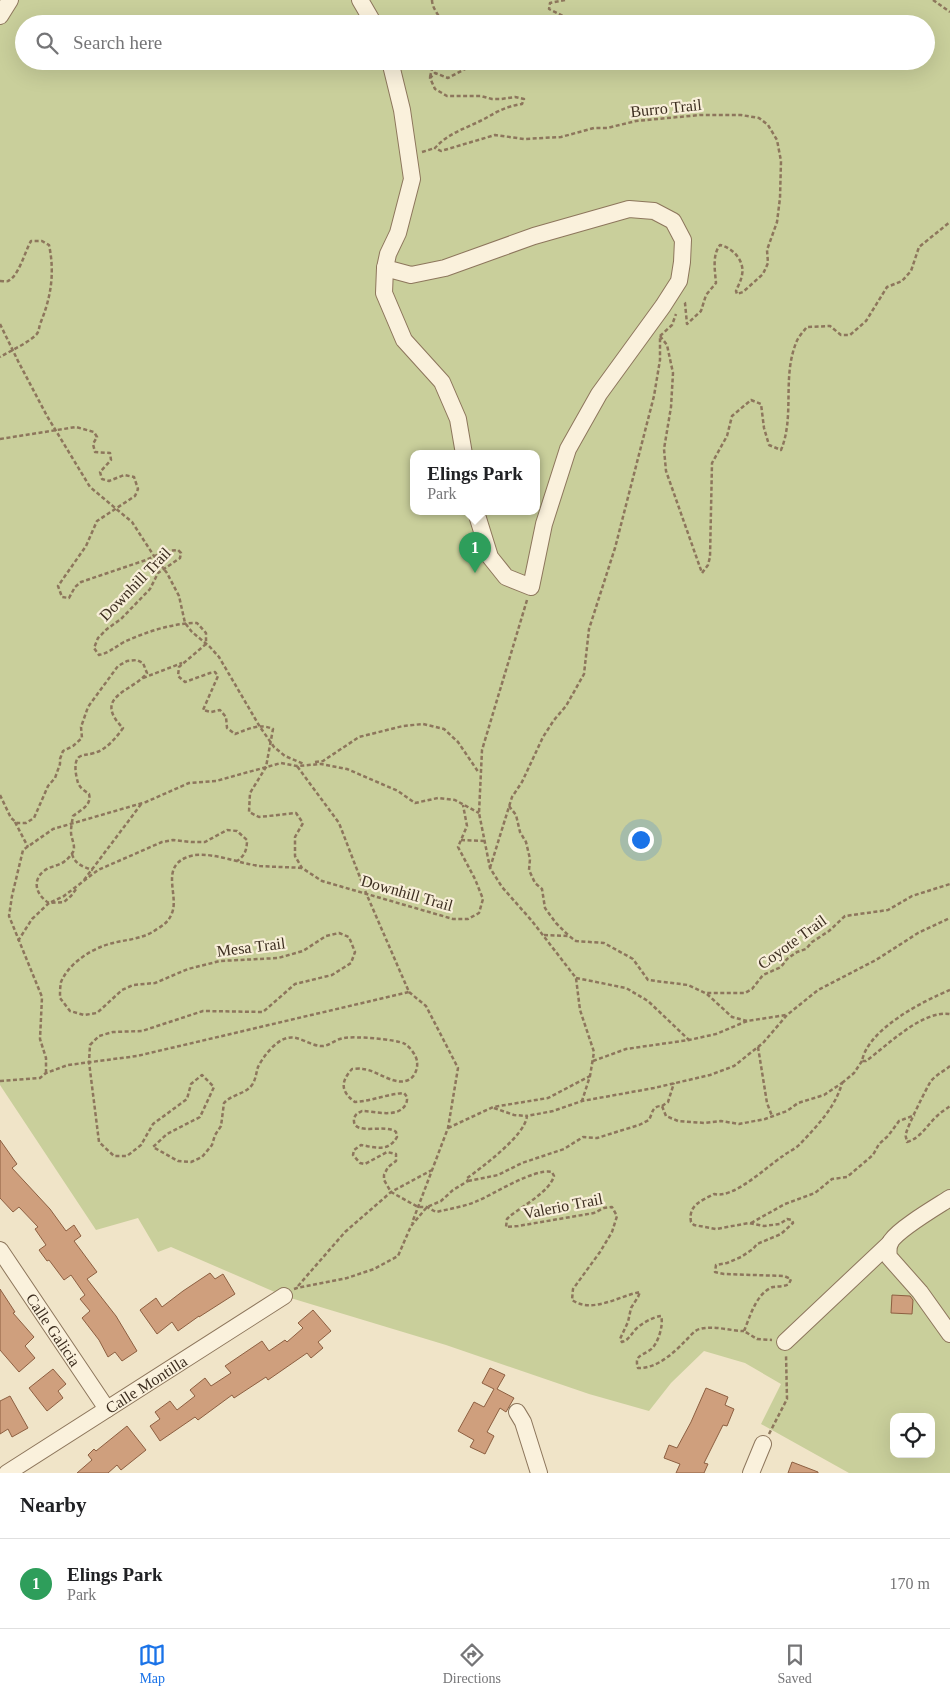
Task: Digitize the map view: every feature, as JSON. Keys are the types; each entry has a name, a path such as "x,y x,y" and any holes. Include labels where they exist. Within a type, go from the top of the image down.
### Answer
{"street":[{"path":"0,16 10,0"},
{"path":"360,0 369,15"},
{"path":"392,70 402,110 412,179 398,233 388,254 385,268 384,293 404,340 442,382 458,419 463,450"},
{"path":"385,268 410,275 445,268 534,236 628,209 654,211 673,221 683,240 679,282 599,394 568,449 544,524 531,587 506,577 490,557 477,515"},
{"path":"785,1342 895,1237 927,1212 950,1198"},
{"path":"890,1243 889,1257 920,1292 950,1334"},
{"name":"Calle Galicia","path":"1,1254 107,1409"},
{"name":"Calle Montilla","path":"7,1473 291,1292"},
{"path":"517,1412 539,1473"},
{"path":"750,1473 763,1444"}],"path":[{"path":"432,0 432,6 438,15"},
{"path":"561,15 549,9 550,3 565,0"},
{"path":"933,0 950,12"},
{"path":"430,78 432,70"},
{"path":"430,78 435,73 448,78 463,70"},
{"name":"Burro Trail","path":"430,78 435,89 447,96 481,96 501,100 515,97 524,100 522,104 498,110 486,118 444,138 435,148 441,150 495,135 524,139 562,137 594,128 607,128 636,121 700,115 741,115 759,118 768,125 777,140 781,161 780,198 777,222 767,250 768,262 763,274 743,292 737,294 736,291 742,276 742,265 728,247 720,245 715,259 716,283 706,295 701,311 687,324 685,303 681,300"},
{"path":"660,336 667,345 672,373 671,407 664,449 666,471 702,572 708,565 710,558 712,463 727,436 732,416 751,400 760,404 769,445 781,450 787,437 790,364 797,341 807,327 830,326 841,335 850,335 866,321 887,287 902,281 911,271 919,247 930,236 950,222"},
{"path":"0,281 8,281 17,273 26,250 32,241 42,241 49,245 52,278 48,308 38,334 0,357"},
{"path":"490,868 509,806 543,737 566,706 584,674 589,629 615,548 651,412 660,360 660,336 672,325 676,307"},
{"path":"0,324 55,429 90,487 132,522 164,569 179,596 185,623 219,657 270,742 286,756 304,764"},
{"name":"Downhill Trail","path":"0,439 76,427 94,432 97,437 93,444 95,452 110,453 111,460 100,472 102,479 109,481 124,475 134,477 138,489 135,496 97,521 86,546 58,586 62,597 69,598 75,587 81,582 166,551 178,550 181,553 180,558 158,573 150,589 121,619 98,638 94,648 100,655 108,653 129,640 185,623"},
{"path":"531,587 482,750 479,813 490,868 502,887 544,935 576,978 580,1010 594,1052 590,1076 582,1101"},
{"path":"185,623 196,623 206,633 206,644 180,667 178,676 185,682 215,672 218,676 203,710 211,712 220,710 226,718 227,728 235,734 253,727 267,726 273,729 266,767 250,793 249,812 259,817 296,814 303,823 295,838 295,856 302,868"},
{"path":"0,796 11,818 17,823 26,823 34,818 48,786 55,778 63,751 73,746 82,738 81,726 88,707 118,666 127,661 137,660 143,663 147,672 143,678"},
{"path":"49,903 36,890 36,882 39,875 45,870 65,861 72,854 74,848 71,832 72,816 88,805 91,799 90,794 78,783 74,765 77,758 85,754 95,753 106,747 123,728 114,717 112,707 114,700 121,691 143,678 186,662"},
{"path":"297,766 323,761 359,737 403,726 423,724 444,729 458,742 480,774"},
{"path":"46,1073 46,1058 40,1039 42,997 9,916 12,896 24,850 53,830 142,803 189,782 216,782 281,763 297,766 321,764 347,769 398,791 415,803 438,798 455,800 479,813"},
{"path":"291,1292 374,1269 398,1256 448,1128 458,1068 426,1006 409,992 366,893 340,823 297,766"},
{"path":"81,884 142,803"},
{"name":"Downhill Trail","path":"302,868 322,881 453,919 468,919 479,914 483,899 458,847 467,826 462,805"},
{"path":"509,806 516,815 520,832 526,842 530,859 529,870 535,883 542,889 545,908 569,936"},
{"path":"14,820 28,847"},
{"path":"18,940 32,919 49,903 64,896 96,872 162,842 173,840 205,842 227,830 237,831 247,840 247,848 241,858 236,861"},
{"path":"461,840 485,841"},
{"path":"72,854 76,862 96,872"},
{"name":"Mesa Trail","path":"236,861 199,855 185,858 175,866 172,879 173,911 166,923 150,935 103,946 80,958 61,983 60,998 70,1011 84,1015 97,1013 122,990 134,985 155,983 188,969 220,961 278,958 304,951 326,936 339,933 349,937 355,952 351,964 332,975 295,984 263,1012 203,1010 142,1031 113,1032 100,1036 90,1046 89,1062 100,1142 114,1156 127,1156 141,1145 153,1124 187,1099 191,1084 202,1075 214,1087 200,1117 167,1134 153,1147 178,1161 191,1162 202,1157 212,1146 215,1135 221,1126 224,1103 234,1094 243,1093 252,1084 257,1070 267,1053 280,1042 294,1037 309,1044 322,1046 346,1037 391,1041 405,1044 412,1050 417,1060 416,1072 412,1078 398,1081 364,1069 352,1069 346,1076 344,1085 345,1092 355,1102 375,1100 396,1093 404,1093 407,1096 405,1106 400,1110 390,1113 358,1112 354,1122 357,1127 364,1130 387,1127 392,1128 396,1132 397,1138 390,1146 376,1148 361,1145 354,1150 353,1155 360,1164 365,1164 387,1152 396,1154 396,1161 388,1167 384,1174 384,1180 391,1192"},
{"path":"236,861 259,866 302,868"},
{"name":"Coyote Trail","path":"544,935 569,936 576,941 604,943 633,959 648,980 688,985 705,993 745,993 752,989 763,976 771,970 781,967 787,959 797,952 806,949 812,942 829,932 846,916 888,910 912,896 950,884"},
{"path":"493,1107 514,1115 527,1116 552,1111 582,1101 710,1075 734,1066 758,1047 786,1015 818,990 876,960 918,933 950,918"},
{"path":"576,978 626,988 648,1002 689,1040"},
{"path":"662,1106 666,1116 678,1121 705,1123 739,1124 765,1119 788,1110 798,1103 824,1095 842,1083 854,1073 862,1061 863,1053 874,1038 917,1005 950,990"},
{"path":"0,1081 40,1078 46,1073 68,1065 137,1056 409,992"},
{"path":"705,993 732,1017 747,1021"},
{"path":"862,1061 866,1061 895,1037 919,1023 941,1013 950,1014"},
{"path":"593,1061 626,1049 689,1040 716,1034 747,1021 786,1015"},
{"path":"758,1047 767,1102 772,1116"},
{"path":"950,1066 932,1079 926,1093 920,1099 906,1134 907,1142 921,1134 938,1114 950,1106"},
{"path":"448,1128 493,1107 548,1098 590,1076"},
{"path":"411,1226 427,1207 441,1200 468,1181 498,1175 522,1163 564,1149 583,1137 597,1138 649,1120 654,1108 668,1102 674,1083"},
{"path":"842,1083 836,1102 800,1144 747,1184 719,1196 714,1194 696,1204 692,1210 691,1222 716,1229 749,1223 785,1204 815,1193 832,1179 847,1177 874,1155 879,1144 888,1136 899,1121 915,1115"},
{"path":"468,1181 466,1179 507,1146 526,1123 527,1116"},
{"path":"291,1292 345,1232 391,1192 432,1170"},
{"name":"Valerio Trail","path":"427,1207 436,1212 474,1202 532,1175 552,1172 554,1176 553,1182 510,1216 507,1219 506,1226 510,1228 539,1223 594,1213 604,1208 612,1207 617,1216 615,1224 600,1252 573,1289 572,1300 586,1306 617,1300 640,1292 631,1308 628,1322 620,1338 622,1342 626,1341 636,1328 655,1316 661,1316 662,1320 655,1344 650,1350 640,1354 637,1358 638,1368 658,1363 700,1329 716,1328 744,1331"},
{"path":"391,1192 418,1207 427,1207"},
{"path":"749,1223 764,1226 792,1220 792,1223 781,1234 758,1244 754,1249 727,1263 716,1265 715,1272 756,1276 784,1276 791,1279 789,1284 783,1287 773,1287 758,1299 744,1331 757,1339 785,1342 788,1400 763,1444"}],"green space":[{"path":"0,0 950,0 950,1473 849,1473 761,1424 781,1384 745,1363 704,1351 671,1383 649,1411 589,1394 446,1345 284,1296 171,1247 158,1252 138,1218 96,1230 0,1085"}],"building":[{"path":"0,1140 17,1164 12,1168 50,1209 66,1231 74,1225 81,1236 74,1241 97,1272 87,1279 116,1316 137,1351 122,1361 115,1352 108,1357 99,1340 82,1318 90,1311 80,1299 85,1295 71,1275 64,1280 39,1250 46,1245 35,1229 38,1227 19,1207 13,1212 0,1198"},
{"path":"210,1273 215,1279 223,1274 235,1294 178,1331 172,1322 157,1334 140,1310 156,1298 162,1307"},
{"path":"0,1289 15,1312 13,1313 34,1337 25,1346 35,1358 19,1372 0,1350"},
{"path":"892,1295 910,1296 913,1300 912,1314 891,1313"},
{"path":"313,1310 331,1331 318,1342 323,1348 311,1358 307,1353 268,1380 266,1377 234,1398 232,1395 198,1420 195,1417 160,1441 150,1426 160,1419 155,1412 170,1401 177,1410 195,1396 190,1390 205,1378 211,1386 231,1373 225,1366 262,1341 269,1351 285,1340 287,1342 303,1328 298,1323"},
{"path":"490,1368 505,1375 497,1389 514,1398 506,1412 500,1408 487,1432 494,1436 485,1454 470,1447 474,1440 458,1431 474,1402 484,1407 494,1389 482,1383"},
{"path":"53,1369 66,1384 58,1391 63,1398 47,1411 29,1388"},
{"path":"706,1388 728,1397 725,1405 734,1409 727,1426 723,1425 704,1463 708,1464 704,1473 676,1473 680,1464 664,1458 669,1445 677,1448"},
{"path":"10,1396 28,1428 12,1437 8,1429 0,1434 0,1401"},
{"path":"127,1426 146,1450 121,1470 117,1465 108,1473 77,1473 92,1460 88,1455 94,1449 96,1451"},
{"path":"792,1462 818,1472 818,1473 788,1473"}],"place":[{"name":"Elings Park","path":"475,573"}]}
